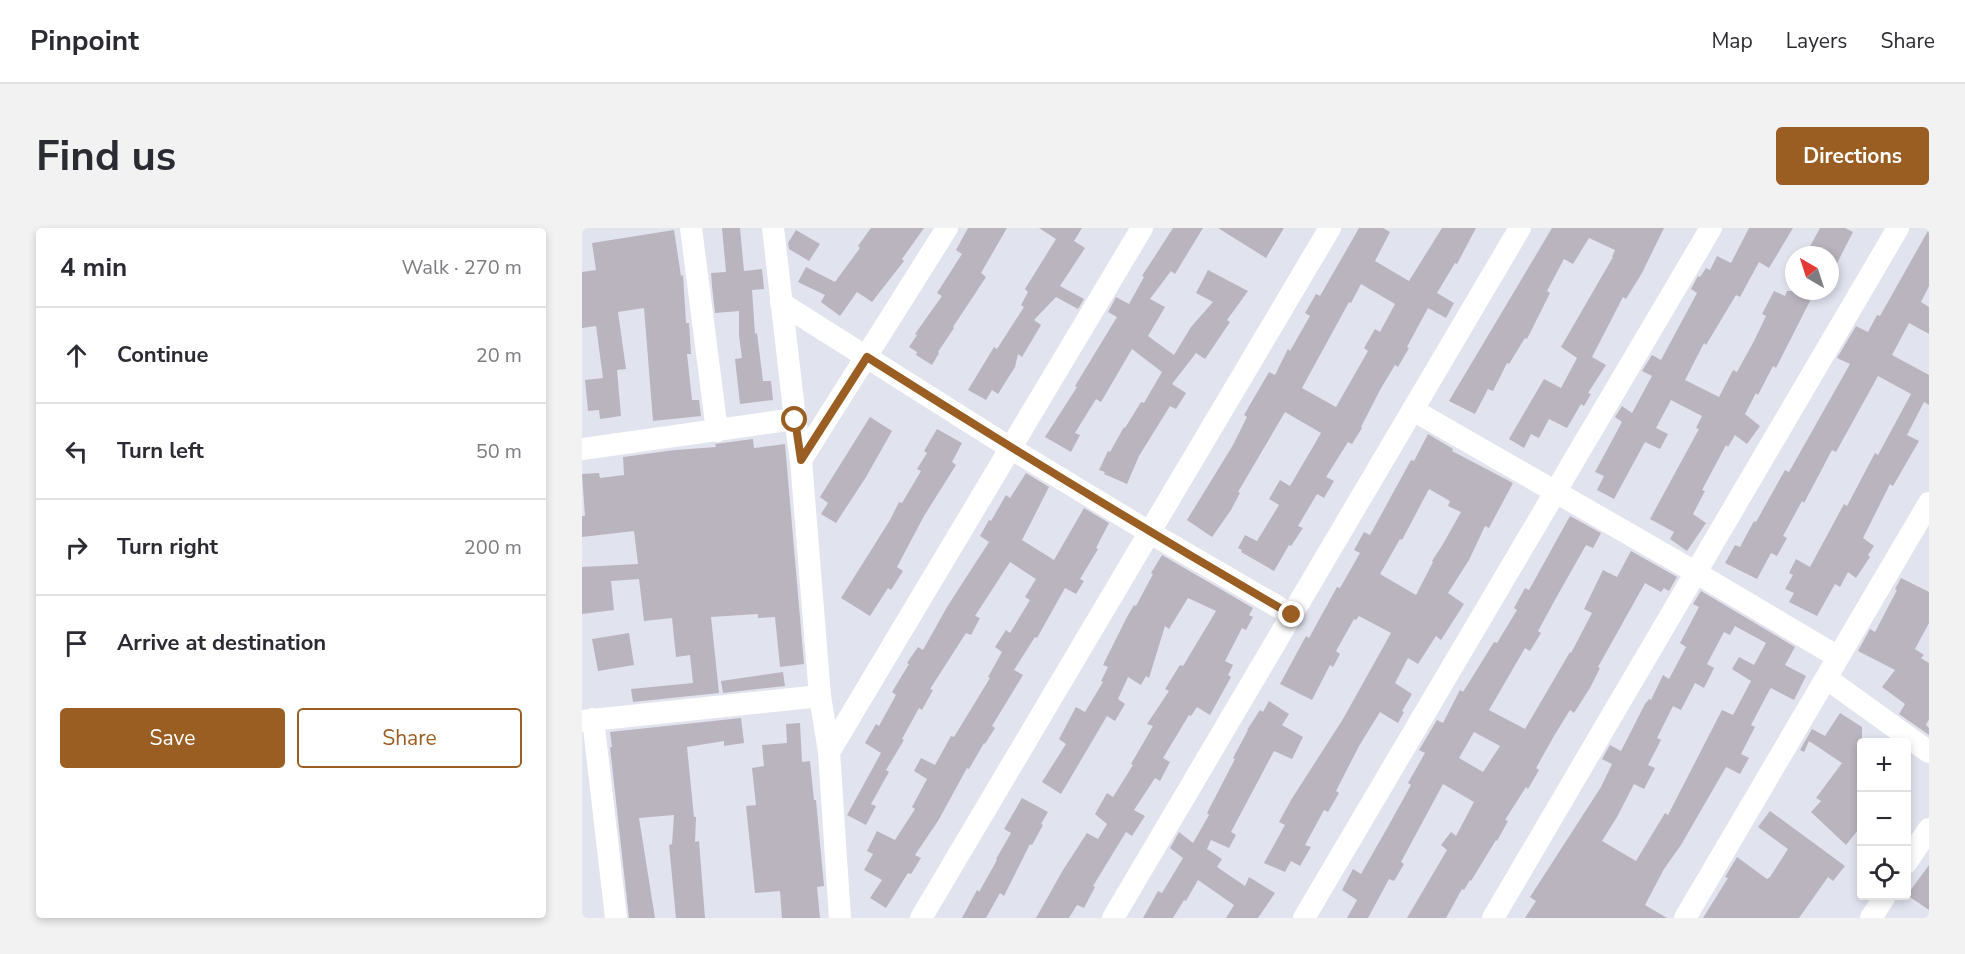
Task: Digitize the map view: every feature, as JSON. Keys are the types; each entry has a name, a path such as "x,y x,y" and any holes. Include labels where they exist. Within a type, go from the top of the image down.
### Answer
{"street":[{"path":"691,228 717,431"},
{"path":"773,228 801,460 820,696 829,752 840,918"},
{"path":"801,460 947,228"},
{"path":"829,752 1142,228"},
{"path":"921,918 1330,228"},
{"path":"1113,918 1520,228"},
{"path":"1304,918 1711,228"},
{"path":"1493,918 1898,228"},
{"path":"781,303 1012,449 1292,615"},
{"path":"1413,410 1838,657"},
{"path":"582,449 795,420"},
{"path":"1685,918 1929,503"},
{"path":"1826,678 1929,752"},
{"path":"616,918 587,720 820,696"},
{"path":"1911,856 1929,829"},
{"path":"1871,918 1882,900"}],"building":[{"path":"722,228 740,228 744,271 762,269 764,289 752,290 755,334 757,333 763,381 771,381 773,400 740,404 735,359 742,358 739,311 715,313 712,286 711,273 726,272"},
{"path":"871,228 924,228 902,259 904,261 872,302 857,292 840,316 821,302 825,295 798,282 806,267 835,282 860,248 858,246"},
{"path":"968,228 1007,228 981,273 986,277 953,327 932,365 916,355 917,352 909,347 917,335 915,334 942,296 937,293 962,254 956,250"},
{"path":"1039,228 1082,228 1074,241 1085,248 1060,286 1084,299 1078,309 1056,297 1034,320 1041,325 1022,357 1018,354 1015,367 998,394 992,390 986,400 968,390 994,347 997,349 1024,307 1021,305 1028,292 1025,289 1056,239"},
{"path":"1173,228 1203,228 1175,274 1171,271 1150,299 1165,307 1148,336 1174,355 1191,327 1213,302 1196,293 1208,270 1248,291 1227,320 1230,322 1205,359 1196,353 1172,384 1186,393 1176,409 1170,406 1139,456 1127,484 1099,470 1108,451 1110,452 1141,402 1144,403 1162,372 1132,349 1101,402 1096,399 1075,433 1080,435 1071,452 1045,437 1117,317 1108,312 1116,297 1129,304 1144,277 1142,276"},
{"path":"1218,228 1284,228 1266,258"},
{"path":"1359,228 1383,228 1390,232 1375,261 1409,281 1442,228 1476,228 1457,264 1455,263 1437,293 1454,303 1446,318 1428,308 1407,347 1409,348 1398,367 1395,365 1380,390 1362,428 1352,444 1348,442 1326,477 1334,481 1324,498 1317,494 1298,526 1303,528 1291,546 1289,545 1274,571 1238,548 1245,535 1257,541 1279,505 1269,499 1280,480 1290,486 1321,433 1285,412 1238,492 1240,493 1231,510 1212,537 1187,520 1233,445 1247,417 1244,415 1269,372 1275,375 1288,349 1290,351 1310,316 1305,313 1316,294 1320,296","holes":["1361,284 1395,304 1380,332 1375,329 1364,348 1368,351 1336,407 1302,388"]},
{"path":"1552,228 1664,228 1642,273 1626,299 1623,297 1592,357 1606,365 1588,393 1591,394 1584,406 1581,404 1567,428 1549,419 1539,438 1531,434 1524,448 1509,439 1544,379 1561,388 1577,358 1561,347 1615,250 1589,238 1573,264 1564,259 1547,291 1550,293 1527,339 1525,338 1509,364 1507,363 1493,391 1488,389 1475,414 1449,401"},
{"path":"1749,228 1793,228 1769,268 1759,262 1740,297 1736,295 1706,345 1704,343 1685,380 1719,397 1733,370 1737,372 1754,341 1766,316 1762,314 1774,291 1785,296 1785,300 1810,300 1776,368 1773,366 1745,414 1760,426 1747,444 1735,435 1728,447 1726,445 1702,490 1705,491 1693,514 1706,523 1687,551 1670,539 1674,532 1650,519 1699,429 1696,428 1702,416 1671,400 1656,428 1668,434 1660,449 1645,442 1614,499 1597,490 1604,476 1595,472 1622,422 1615,417 1622,406 1632,413 1652,376 1642,371 1652,355 1661,360 1697,293 1691,289 1698,276 1700,277 1706,268 1710,270 1717,256 1731,263"},
{"path":"1820,228 1845,228 1853,232 1839,259 1839,246 1810,246"},
{"path":"1929,229 1929,286 1921,302 1929,307 1929,334 1909,323 1892,355 1929,375 1929,405 1924,402 1907,435 1919,441 1893,486 1890,484 1863,538 1874,546 1868,555 1870,557 1856,578 1848,572 1840,587 1835,584 1817,616 1789,602 1794,593 1785,589 1793,575 1789,573 1796,559 1810,567 1844,504 1847,506 1875,453 1878,455 1911,394 1878,376 1836,452 1832,450 1804,503 1802,501 1783,536 1787,538 1777,556 1771,553 1757,579 1725,563 1735,545 1740,547 1785,470 1789,472 1850,364 1837,358 1856,326 1868,332 1877,315 1880,316"},
{"path":"674,230 681,276 683,275 686,323 689,323 691,354 687,354 692,400 699,400 701,416 653,421 644,308 618,312 626,369 617,370 621,416 600,419 599,410 588,411 585,380 603,378 596,326 582,328 582,272 596,270 592,243"},
{"path":"796,230 820,244 809,261 789,249 788,243"},
{"path":"870,417 892,431 836,523 821,514 828,503 820,497"},
{"path":"937,429 962,443 952,462 956,465 924,516 897,567 903,571 891,590 888,588 870,616 841,598 899,502 902,503 921,471 917,469"},
{"path":"1428,434 1453,449 1452,451 1513,483 1489,528 1485,526 1469,560 1448,593 1464,604 1441,640 1436,636 1418,664 1408,658 1395,683 1412,694 1398,723 1380,712 1359,746 1336,791 1339,793 1328,812 1324,810 1305,845 1311,847 1300,866 1291,861 1285,872 1264,863 1285,825 1279,822 1343,719 1391,633 1359,616 1356,620 1354,619 1336,651 1340,654 1333,667 1330,665 1312,700 1280,684 1306,636 1309,638 1337,587 1340,588 1360,553 1354,550 1364,532 1370,535 1411,460 1414,461","holes":["1429,489 1450,501 1448,506 1461,512 1432,561 1416,595 1380,574 1400,539 1402,540"]},
{"path":"753,439 754,448 785,444 804,664 780,667 775,617 758,618 758,614 711,617 719,693 633,702 631,689 693,683 690,655 676,657 672,618 644,621 639,579 611,581 614,610 582,614 582,567 638,564 634,531 582,537 582,516 585,516 582,474 599,473 600,478 624,475 623,457 716,447 715,444"},
{"path":"1026,473 1049,487 1022,540 1054,560 1084,508 1109,523 1096,548 1098,549 1080,579 1084,581 1076,594 1065,588 1037,638 1035,637 1014,670 1023,675 992,726 995,728 969,769 967,768 938,821 915,855 921,858 911,874 908,873 886,908 870,898 882,880 864,870 873,854 867,851 877,831 895,840 915,809 912,807 927,779 914,771 921,758 935,765 951,736 954,737 990,678 988,677 1002,652 995,647 1006,630 1010,633 1030,600 1025,597 1036,579 1010,562 975,616 980,618 971,635 966,633 930,689 933,690 922,710 919,708 902,739 904,740 886,770 889,772 871,804 876,806 866,825 847,815 881,753 865,743 876,724 879,726 896,695 892,692 909,664 907,663 918,647 923,650 947,607 989,542 980,536 989,520 991,521 1006,495 1010,498"},
{"path":"1570,516 1601,533 1593,548 1586,545 1538,631 1541,633 1530,651 1525,648 1489,710 1525,729 1571,653 1592,613 1584,609 1603,570 1617,577 1631,551 1677,577 1669,591 1664,588 1661,592 1645,583 1598,667 1600,668 1590,688 1574,713 1570,710 1536,768 1539,770 1528,789 1526,787 1505,820 1508,821 1497,841 1471,881 1464,890 1462,889 1446,918 1407,918 1447,850 1441,845 1451,832 1456,836 1474,802 1443,784 1401,862 1404,864 1394,881 1389,879 1368,918 1347,918 1357,900 1342,890 1353,869 1361,874 1411,785 1408,783 1425,753 1419,750 1437,720 1443,723 1460,690 1463,692 1494,642 1497,643 1517,610 1514,608 1525,588 1529,590","holes":["1474,732 1500,746 1483,772 1459,758"]},
{"path":"1162,555 1253,608 1249,615 1253,617 1246,630 1242,628 1225,661 1233,665 1228,675 1231,677 1210,715 1197,707 1191,716 1189,715 1163,758 1170,762 1160,781 1155,778 1134,810 1145,816 1132,836 1126,832 1093,886 1095,887 1084,908 1077,905 1069,918 1036,918 1087,833 1098,839 1107,824 1095,814 1107,793 1113,797 1133,765 1131,764 1153,726 1147,724 1169,691 1165,689 1180,665 1183,666 1216,611 1188,598 1169,629 1165,626 1149,678 1146,676 1141,685 1128,677 1118,699 1125,704 1115,721 1107,716 1061,794 1042,782 1066,744 1059,739 1076,707 1085,712 1103,682 1101,681 1108,667 1103,665"},
{"path":"1901,578 1929,592 1929,623 1915,649 1924,655 1921,658 1929,663 1929,719 1926,725 1929,728 1929,735 1899,714 1905,704 1882,687 1895,670 1858,651 1870,629 1875,632"},
{"path":"1701,591 1795,647 1785,665 1806,676 1794,700 1771,688 1751,725 1755,727 1741,754 1749,758 1740,774 1726,767 1681,845 1664,869 1645,905 1667,918 1525,918 1536,901 1530,897 1601,787 1612,764 1602,759 1610,745 1621,751 1663,675 1669,679 1686,647 1680,643 1699,607 1693,604","holes":["1735,626 1766,643 1754,665 1739,657 1732,669 1751,681 1733,715 1722,710 1668,815 1665,813 1636,861 1602,841 1634,784 1644,789 1655,768 1648,765 1661,740 1657,738 1673,706 1681,710 1695,683 1704,688 1714,668 1707,664 1724,632 1730,635"]},
{"path":"629,633 634,665 598,671 592,639"},
{"path":"783,672 785,686 723,693 721,681"},
{"path":"1269,701 1289,714 1282,725 1303,737 1292,759 1274,751 1231,832 1236,835 1229,848 1211,840 1207,849 1222,859 1217,867 1245,886 1249,877 1275,893 1258,918 1226,918 1234,905 1198,880 1173,918 1143,918 1158,891 1162,893 1183,858 1170,848 1179,832 1193,843 1209,815 1207,813 1247,730 1260,710 1263,712"},
{"path":"1840,713 1862,727 1862,738 1857,738 1857,831 1846,845 1811,812 1821,801 1816,798 1842,763 1809,741 1804,752 1800,750 1812,729 1825,736"},
{"path":"741,718 744,743 724,746 724,741 687,747 694,817 696,817 695,842 699,841 705,918 676,918 669,845 672,844 674,815 639,818 655,918 629,918 610,732"},
{"path":"800,723 802,762 810,761 814,800 816,800 824,886 817,887 820,918 782,918 780,891 755,893 746,806 756,805 752,768 764,766 762,745 787,743 786,724"},
{"path":"1022,798 1048,812 1041,824 1043,825 1032,845 1030,844 1004,896 1000,893 986,918 962,918 1011,833 1004,829"},
{"path":"1770,811 1845,866 1833,881 1828,877 1799,918 1703,918 1728,878 1725,877 1737,857 1767,879 1788,849 1758,827"},
{"path":"1929,865 1929,910 1911,898 1911,890"}],"route":[{"path":"795,420 801,460 867,357 1012,449 1292,615"}]}
